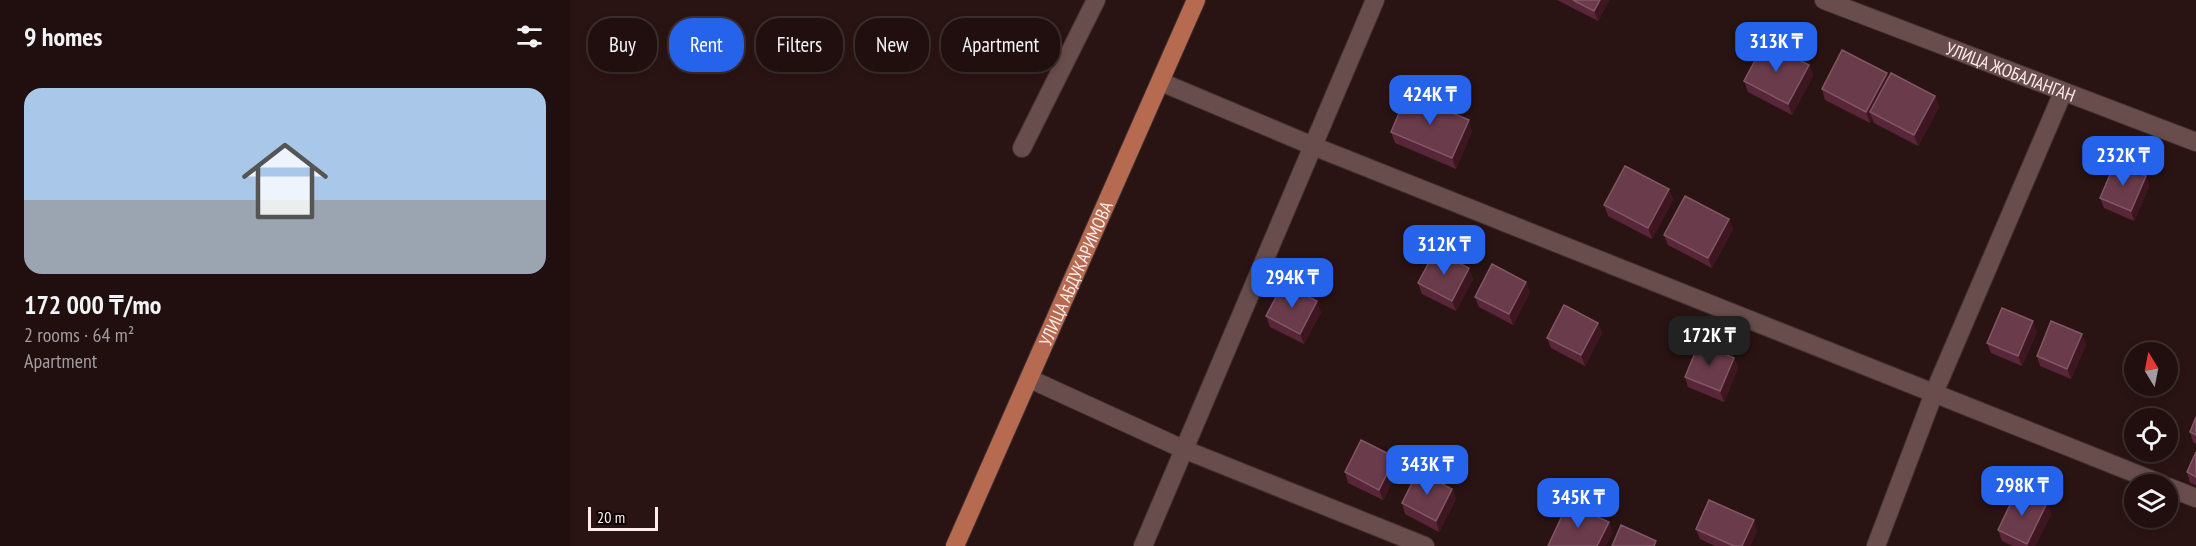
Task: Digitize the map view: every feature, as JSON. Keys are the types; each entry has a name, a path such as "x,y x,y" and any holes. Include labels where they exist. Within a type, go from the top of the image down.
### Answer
{"main road":[{"name":"УЛИЦА АБДУКАРИМОВА","path":"955,546 1197,0"}],"street":[{"path":"1022,148 1096,0"},
{"path":"1143,546 1375,0"},
{"name":"УЛИЦА ЖОБАЛАНГАН","path":"1824,0 2196,141"},
{"path":"1161,82 1313,146 2138,474"},
{"path":"1876,546 1934,393 2062,92"},
{"path":"1030,379 1183,449 1425,546"},
{"path":"2178,490 2196,498"}],"building":[{"path":"1573,0 1600,0 1594,11"},
{"path":"1765,42 1809,65 1788,104 1744,81"},
{"path":"1842,50 1887,73 1866,112 1822,89"},
{"path":"1891,73 1935,96 1914,135 1870,112"},
{"path":"1407,94 1469,120 1452,158 1391,132"},
{"path":"2115,163 2146,176 2131,211 2100,198"},
{"path":"1625,166 1669,189 1648,228 1604,205"},
{"path":"1685,196 1729,219 1708,258 1664,235"},
{"path":"1435,251 1469,268 1452,301 1418,283"},
{"path":"1492,264 1526,282 1509,314 1475,297"},
{"path":"1283,284 1317,301 1300,334 1266,316"},
{"path":"1564,305 1598,323 1581,355 1547,338"},
{"path":"2002,308 2033,321 2018,356 1987,343"},
{"path":"2051,321 2082,334 2067,369 2037,356"},
{"path":"1699,343 1734,358 1720,391 1685,377"},
{"path":"2196,417 2196,435 2190,432"},
{"path":"1361,440 1395,457 1379,490 1345,472"},
{"path":"2196,452 2196,477 2187,472"},
{"path":"1418,471 1452,489 1436,521 1402,503"},
{"path":"2017,490 2047,503 2027,544 1998,530"},
{"path":"1709,500 1754,520 1742,546 1734,546 1696,529"},
{"path":"1568,503 1609,522 1597,546 1548,546"},
{"path":"1621,525 1656,541 1654,546 1612,546"}]}
